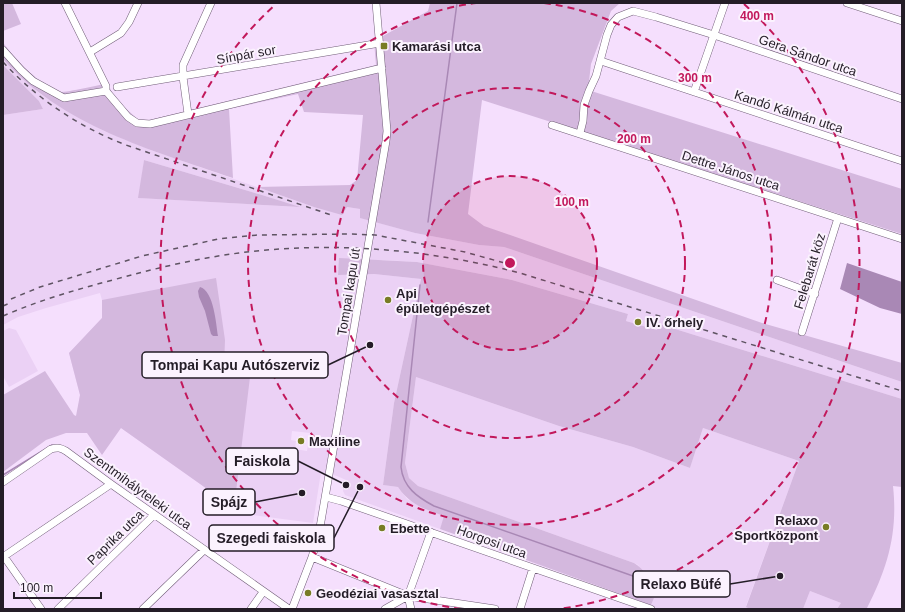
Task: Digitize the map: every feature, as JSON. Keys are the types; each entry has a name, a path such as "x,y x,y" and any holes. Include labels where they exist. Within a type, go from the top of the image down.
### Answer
{"street":[{"path":"65,3 106,86 106,92 128,117 137,123 150,124 382,68"},
{"path":"90,52 121,33 129,22 138,3"},
{"path":"188,114 183,77 183,65 211,3"},
{"name":"Tompai kapu út","path":"290,609 312,557 319,533 386,141 387,131 376,3"},
{"path":"694,92 725,3"},
{"path":"847,3 902,22"},
{"name":"Gera Sándor utca","path":"580,133 584,121 584,105 596,76 611,25 618,17 633,11 656,17 902,99"},
{"name":"Sínpár sor","path":"117,88 380,44"},
{"path":"3,50 33,81 64,98 106,92"},
{"name":"Kandó Kálmán utca","path":"601,61 902,162"},
{"name":"Dettre János utca","path":"552,125 902,239"},
{"name":"Felebarát köz","path":"802,332 838,218"},
{"path":"777,280 815,294"},
{"name":"Szentmihályteleki utca","path":"3,482 29,463 51,449 57,447 66,451 263,592 290,609"},
{"path":"41,609 3,556 111,484"},
{"name":"Horgosi utca","path":"326,497 533,568 634,606 651,609"},
{"name":"Paprika utca","path":"58,609 154,515"},
{"path":"411,609 408,596 431,532"},
{"path":"144,609 204,550"},
{"path":"312,557 408,596 495,609"},
{"path":"520,609 533,568"},
{"path":"251,609 263,592"},
{"path":"385,609 408,596"}],"shaded area":[{"path":"3,3 12,3 21,24 3,31"},
{"path":"430,3 620,3 611,11 591,64 588,90 902,189 902,234 482,100 468,214 484,226 762,323 902,363 902,382 504,247 479,245 415,233 360,218 360,209 347,207 342,215 257,187 350,185 357,180 363,115 304,112 298,94 229,109 233,178 140,146 80,119 52,102 26,82 3,59 3,42 28,71 45,85 59,92 108,83 114,98 141,122 376,65 374,41 428,11"},
{"path":"3,59 39,93 66,110 104,131 151,150 314,207 347,207 360,209 361,218 415,233 479,245 504,247 902,382 902,399 659,324 657,330 626,321 628,314 512,280 417,262 383,260 338,269 338,275 374,274 421,279 394,403 383,485 398,487 407,499 445,516 440,529 345,495 343,491 346,480 321,472 313,523 245,514 234,508 121,428 77,417 80,395 69,353 102,318 102,300 100,293 18,317 3,325 3,115 43,109 39,101 3,65","holes":["144,160 262,195 298,207 139,198","292,431 310,433 307,451 295,449 296,441 291,440"]},
{"path":"3,65 39,101 43,109 3,115"},
{"path":"144,160 262,195 300,207 138,198"},
{"path":"339,258 417,262 512,280 628,314 626,321 657,330 659,324 902,399 902,487 893,486 894,519 890,549 881,578 867,608 837,609 841,603 810,591 803,609 750,609 746,607 799,461 703,428 690,468 633,447 559,426 416,377 405,463 409,478 418,486 634,563 648,578 652,592 651,597 654,598 651,605 440,529 444,516 418,506 398,487 383,485 394,403 421,279 374,274 338,275"},
{"path":"847,263 902,282 902,314 880,308 840,289"},
{"path":"216,278 225,340 224,367 251,369 234,508 121,428 102,455 87,433 66,433 46,440 3,472 3,395 45,371 76,416 80,395 69,353 102,318 102,300"},
{"path":"200,287 205,290 214,308 218,336 213,336 211,334 205,311 199,297 198,291"},
{"path":"9,328 16,330 38,371 9,387 3,376 3,331"},
{"path":"416,377 559,426 633,447 690,468 703,428 799,461 746,606 750,609 638,609 641,601 651,604 654,598 651,597 652,591 638,565 418,486 409,478 405,463"},
{"path":"810,591 841,603 837,609 803,609"}],"waterway":[{"path":"428,222 457,3"},
{"path":"420,285 401,467 402,474 408,486 422,499 434,506 633,576 638,582 638,596"},
{"path":"3,475 52,445"}],"railway":[{"path":"3,62 44,100 75,121 109,138 334,216"},
{"path":"11,299 40,287 142,256 218,239 258,235 375,235 465,252 508,264"},
{"path":"3,316 47,299 93,285 166,266 210,257 274,249 345,248 380,250 450,258 520,273 902,391"},
{"path":"3,306 12,302"}],"place":[{"name":"Kamarási utca","path":"384,46"},
{"name":"Api épületgépészet","path":"388,300"},
{"name":"IV. őrhely","path":"638,322"},
{"name":"Tompai Kapu Autószerviz","path":"370,345"},
{"name":"Maxiline","path":"301,441"},
{"name":"Faiskola","path":"346,485"},
{"name":"Szegedi faiskola","path":"360,487"},
{"name":"Spájz","path":"302,493"},
{"name":"Relaxo Sportközpont","path":"826,527"},
{"name":"Ebette","path":"382,528"},
{"name":"Relaxo Büfé","path":"780,576"},
{"name":"Geodéziai vasasztal","path":"308,593"}]}
